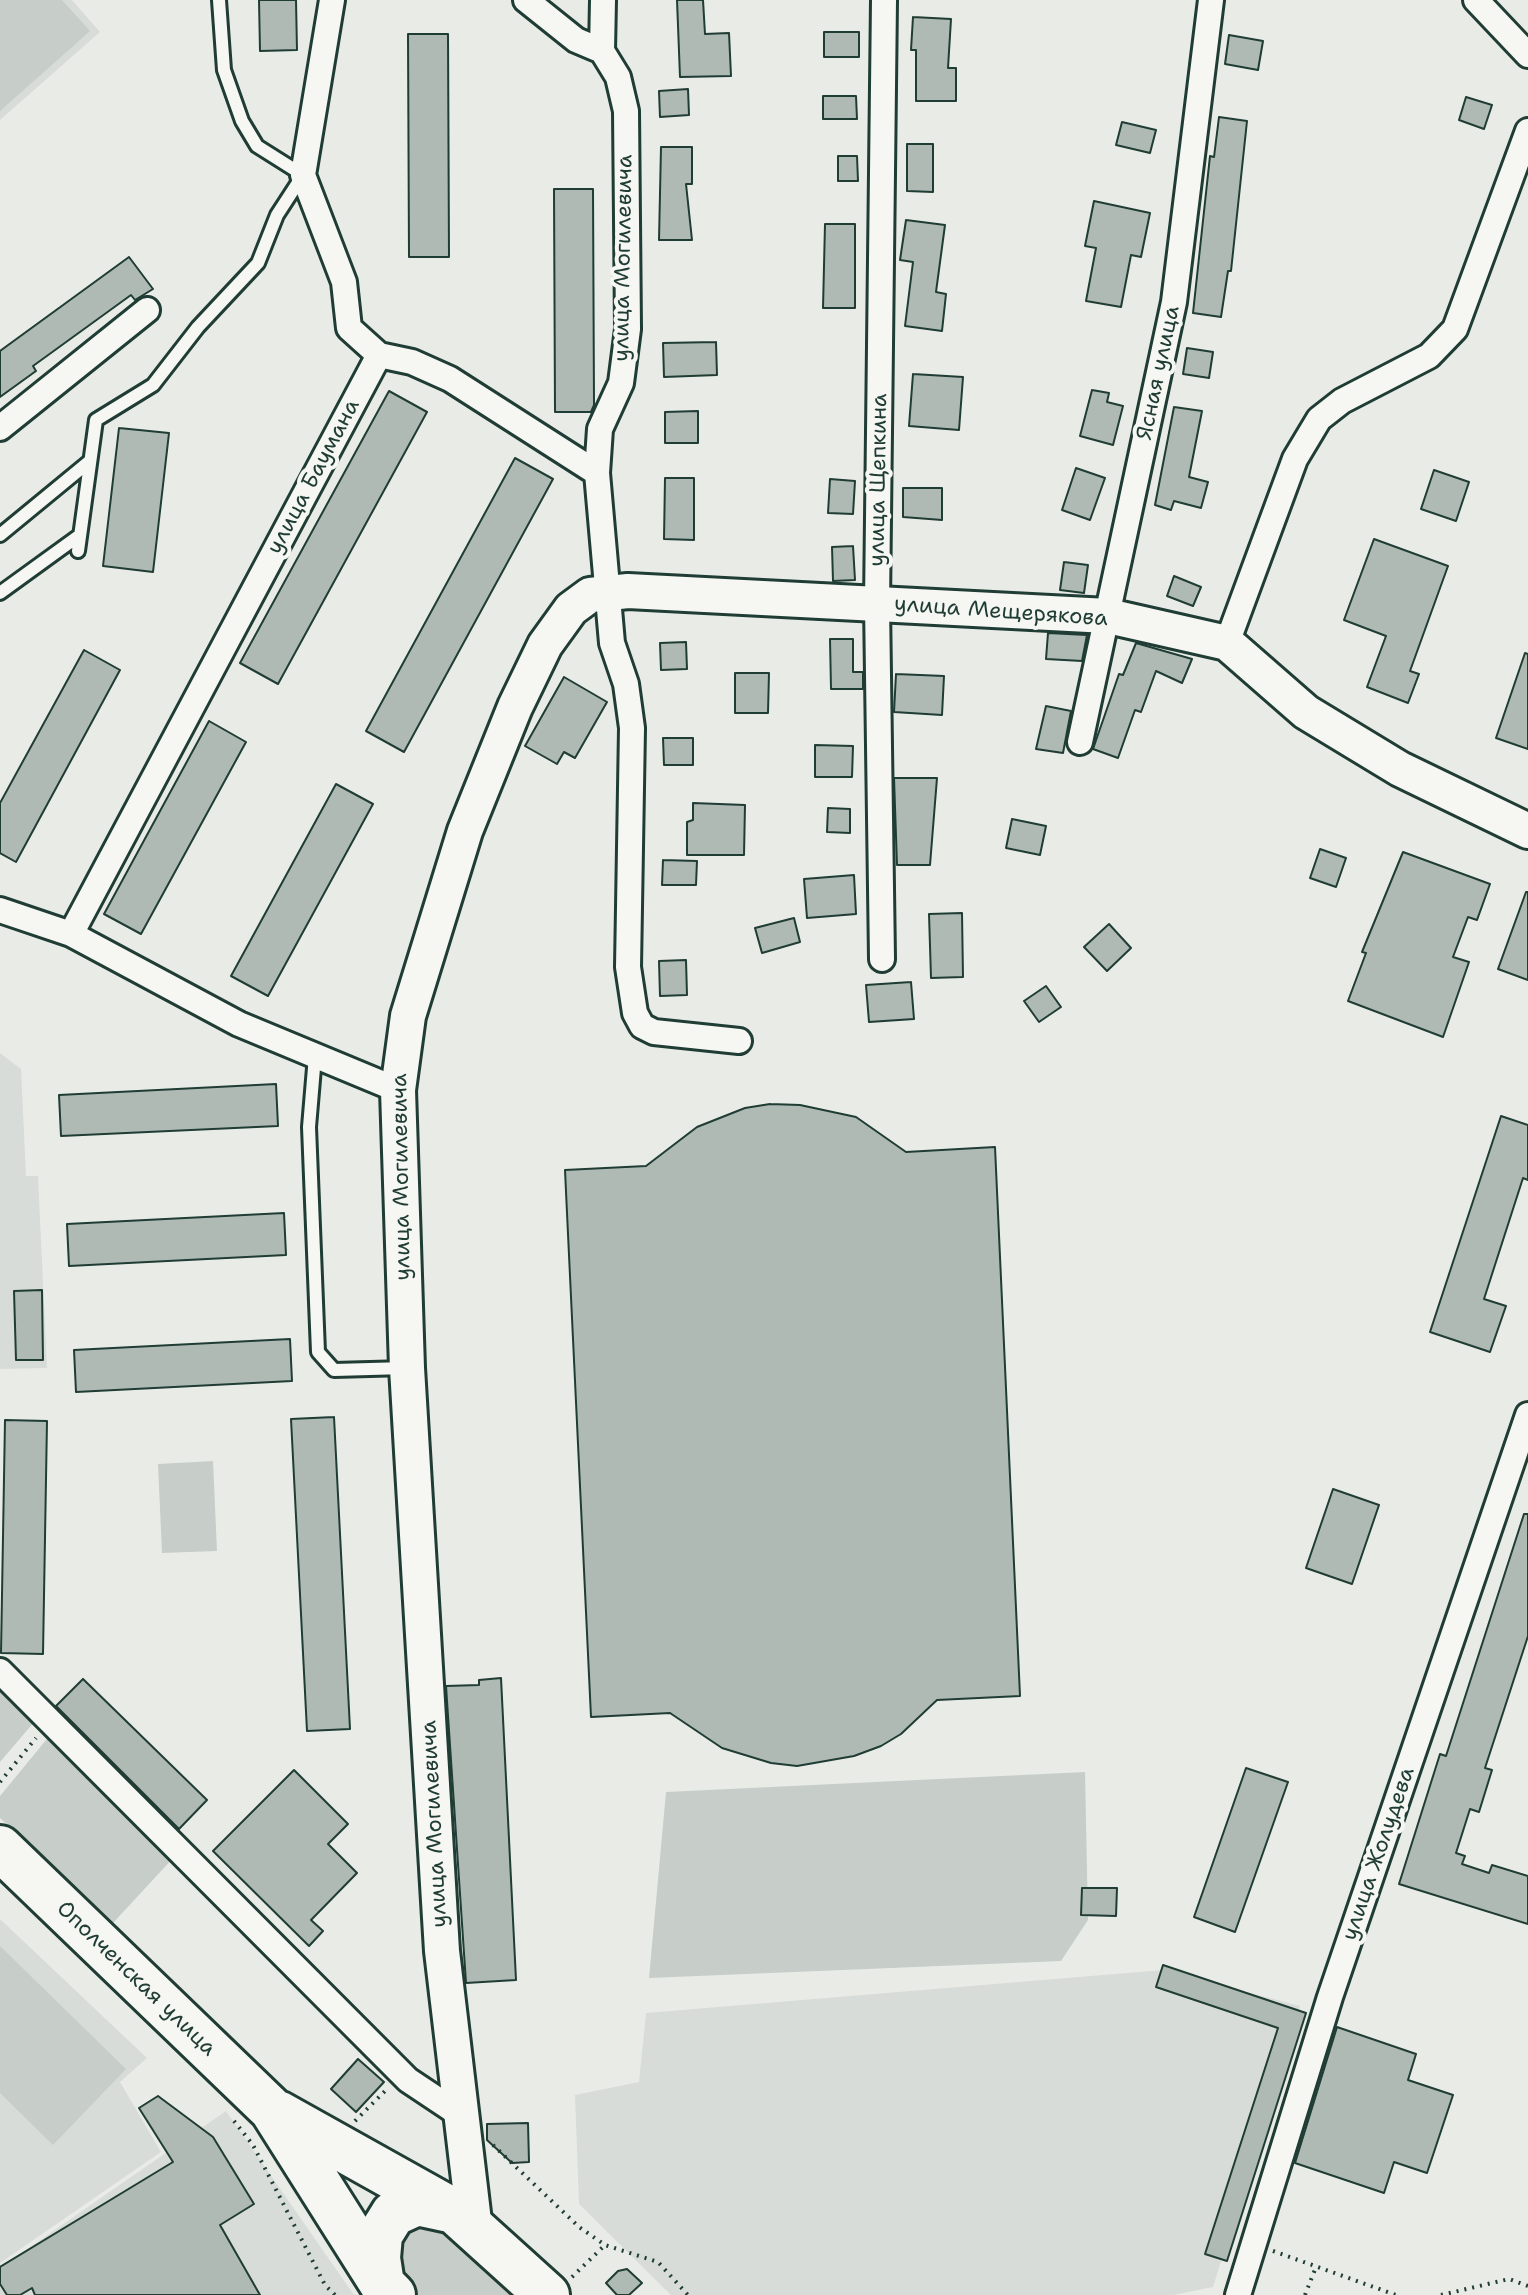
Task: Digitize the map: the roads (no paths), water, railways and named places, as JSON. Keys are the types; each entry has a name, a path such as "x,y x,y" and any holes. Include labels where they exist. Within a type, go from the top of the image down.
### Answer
{"highway":[{"name":"Ополченская улица","path":"0,1848 272,2110 388,2290"},
{"name":"Ополченская улица","path":"272,2110 465,2221 555,2290"},
{"path":"388,2290 378,2258 380,2235 393,2214 417,2203 465,2221"}],"street":[{"path":"332,0 303,175 344,282 349,328 379,355 412,362 450,379 597,473"},
{"path":"526,0 576,40 602,51"},
{"name":"улица Могилевича","path":"465,2221 462,2116 442,1951 407,1368 398,1090 408,1016 427,948 465,831 515,707 545,645 571,609 590,595 609,592 597,473 600,429 621,383 628,329 626,111 618,77 602,51 603,0"},
{"name":"улица Щепкина","path":"882,959 877,604 884,0"},
{"name":"Ясная улица","path":"1080,742 1174,302 1211,0"},
{"path":"1476,0 1528,55"},
{"path":"1227,643 1295,459 1319,419 1342,401 1429,356 1455,329 1528,131"},
{"path":"0,428 147,310"},
{"name":"улица Баумана","path":"71,934 379,355"},
{"path":"609,592 612,643 626,684 632,728 628,967 635,1013 642,1026 654,1032 739,1041"},
{"name":"улица Мещерякова","path":"609,592 1108,616 1227,643 1306,712 1400,769 1528,831"},
{"path":"0,910 71,934 239,1024 398,1090"},
{"name":"улица Жолудева","path":"1238,2295 1256,2245 1330,1997 1528,1415"},
{"path":"0,1671 408,2080 462,2116"}],"lane":[{"path":"78,551 96,420 153,385 198,327 258,263 277,215 303,175 257,146 242,121 224,70 219,0"},
{"path":"0,535 90,461"},
{"path":"0,593 3,595 80,535"},
{"path":"315,1056 309,1127 318,1352 334,1370 407,1368"}]}
